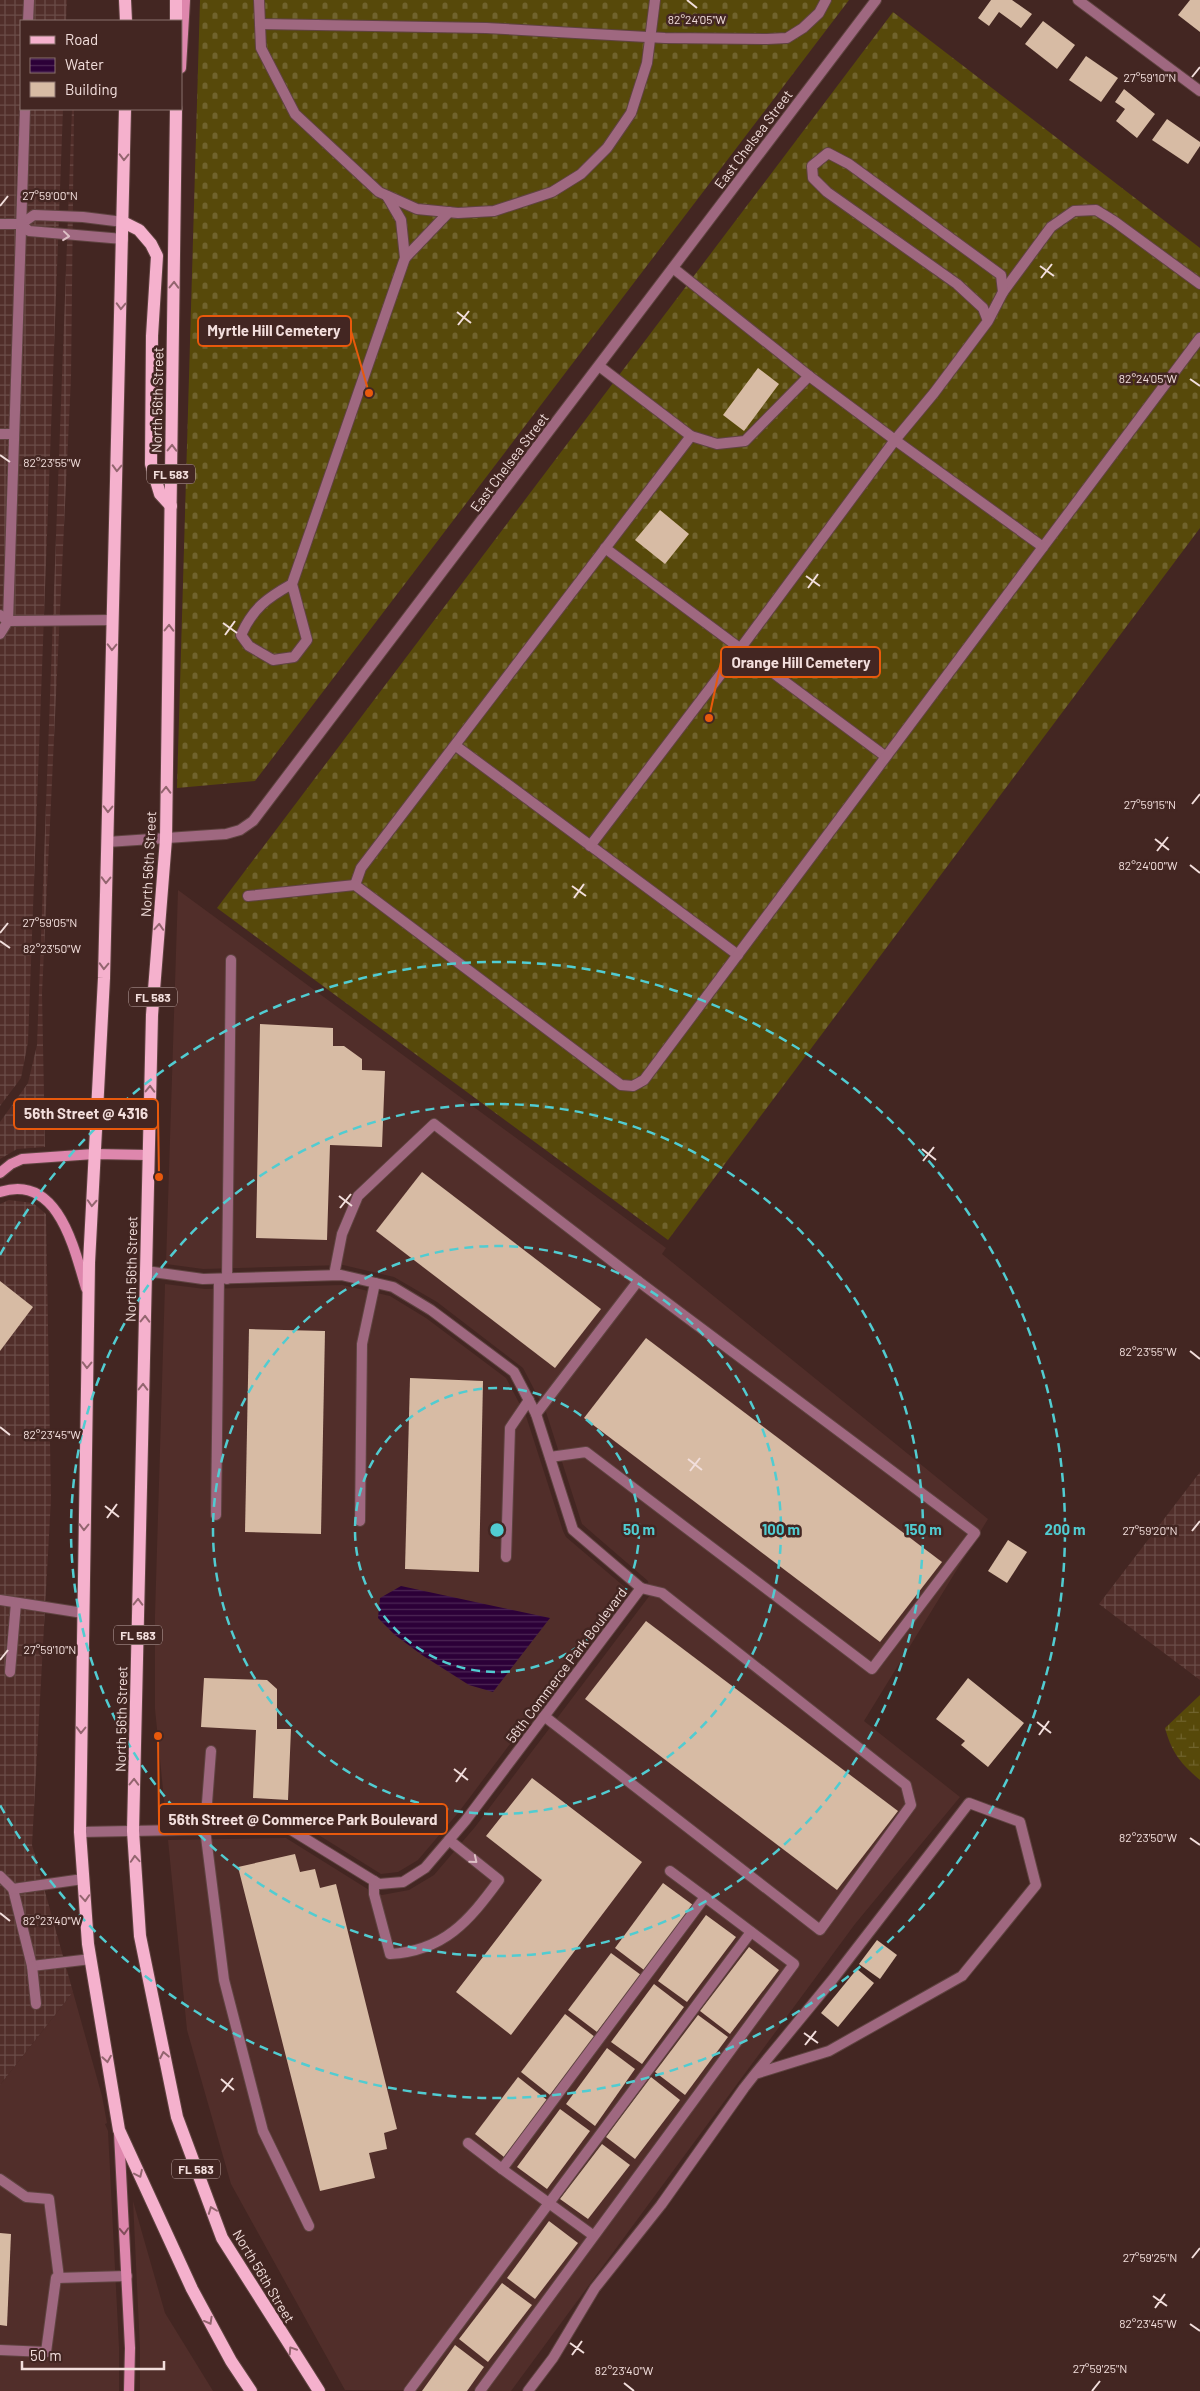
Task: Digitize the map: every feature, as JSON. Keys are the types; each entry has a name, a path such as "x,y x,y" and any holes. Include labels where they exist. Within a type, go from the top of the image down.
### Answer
{"main road":[{"path":"125,0 126,20"},
{"path":"176,0 176,20"},
{"path":"125,110 104,978 88,1295 80,1832 91,1959 118,2130 192,2289 231,2361 250,2391"},
{"name":"North 56th Street","path":"178,110 166,839 152,1015 133,1831 140,1936 177,2117 222,2238 319,2391"},
{"path":"123,222 139,230 151,244 156,256 152,336 151,464 160,494 171,506"}],"street":[{"path":"28,20 29,0"},
{"path":"182,54 186,0"},
{"path":"260,0 261,48 295,114 380,192 417,209 449,212 494,211 552,192 582,174 607,148 631,113 647,63 655,0"},
{"path":"260,24 486,28 650,37 787,38 803,28 819,13 826,0"},
{"name":"East Chelsea Street","path":"107,842 226,834 240,830 253,822 876,0"},
{"path":"1078,0 1200,92"},
{"path":"0,634 4,618 14,434 25,110"},
{"path":"988,322 983,308 957,284 827,192 813,178 812,166 828,153 848,164 1001,275 1004,292"},
{"path":"387,196 401,220 405,258"},
{"path":"590,846 740,649 895,440 934,393 988,322 1004,292 1051,227 1074,211 1096,210 1114,220 1200,284"},
{"path":"292,584 271,595 250,616 241,635 248,646 273,660 294,657 307,640 292,584 405,258 449,212"},
{"path":"0,224 21,224 34,215 83,217 123,222"},
{"path":"21,224 29,231 123,239"},
{"path":"673,268 809,376 1042,547"},
{"path":"248,896 354,885 621,1085 633,1086 644,1080 1200,338"},
{"path":"599,366 691,436 717,444 745,441 809,376"},
{"path":"0,434 14,434"},
{"path":"354,885 361,868 691,436"},
{"path":"605,548 885,756"},
{"path":"4,618 113,620"},
{"path":"456,746 738,955"},
{"path":"216,1515 231,960"},
{"path":"334,1275 342,1234 358,1196 434,1124 975,1533 872,1669 586,1452 550,1457"},
{"path":"0,1173 11,1164 22,1159 94,1154 148,1155"},
{"path":"0,1192 22,1190 48,1200 57,1211 71,1239 88,1295"},
{"name":"56th Commerce Park Boulevard","path":"80,1832 288,1828 379,1884 403,1882 425,1868 449,1840 641,1588 573,1530 536,1414 514,1372 431,1310 393,1287 334,1275 203,1279 146,1271"},
{"path":"536,1414 638,1280"},
{"path":"360,1522 362,1344 375,1283"},
{"path":"506,1557 510,1428 529,1400"},
{"path":"544,1716 820,1930 912,1805 906,1785 662,1594 641,1588"},
{"path":"0,1600 83,1613"},
{"path":"10,1672 16,1603"},
{"path":"211,1751 205,1830 224,1980 263,2131 309,2226"},
{"path":"528,2391 552,2358 595,2288 661,2205 755,2074 833,1979 969,1803 1020,1822 1036,1885 962,1976 829,2051 755,2074"},
{"path":"374,1881 374,1894 390,1954 411,1952 447,1936 472,1917 499,1880 449,1840"},
{"path":"480,2391 794,1964 670,1871"},
{"path":"0,1876 14,1889 32,1966 36,2004"},
{"path":"14,1889 83,1879"},
{"path":"502,2169 705,1897"},
{"path":"409,2391 751,1932"},
{"path":"32,1966 91,1959"},
{"path":"118,2130 126,2276 129,2391"},
{"path":"468,2144 594,2236"},
{"path":"0,2179 26,2197 49,2199 58,2278 56,2278 46,2352 0,2350"},
{"path":"58,2278 126,2276"}],"shaded area":[{"path":"0,0 67,0 66,20 20,20 20,110 63,110 28,1042 21,1078 0,1106"},
{"path":"72,110 74,110 71,378 42,993 45,1147 17,1149 0,1159 0,1122 28,1083 37,1045"},
{"path":"178,890 666,1248 662,1254 988,1519 864,1721 960,1797 855,1924 511,2391 345,2390 231,2184 187,2030 168,1840 286,1838 374,1893 382,1895 409,1890 434,1875 475,1827 650,1595 648,1581 582,1524 546,1412 523,1368 437,1302 394,1277 343,1265 203,1269 166,1264"},
{"path":"9,1200 33,1203 46,1214 51,1499 32,1845 73,1992 0,2085 0,1204"},
{"path":"165,1284 205,1289 342,1285 390,1296 426,1318 506,1378 526,1416 566,1537 627,1589 458,1813 418,1860 398,1872 381,1874 293,1819 166,1820 155,1709 155,1615"},
{"path":"1200,1472 1200,1680 1099,1604"},
{"path":"73,1992 102,2096 107,2123 105,2124 108,2131 119,2347 119,2391 0,2391 0,2085"},
{"path":"133,2201 165,2313 213,2391 140,2391 140,2349"}],"green space":[{"path":"200,0 849,0 255,781 177,788"},
{"path":"893,12 1200,248 1200,528 668,1240 217,908"},
{"path":"1200,1695 1200,1780 1178,1757 1165,1728"}],"water":[{"path":"401,1586 550,1618 493,1692 469,1685 422,1655 395,1635 378,1618 380,1598"}],"building":[{"path":"991,0 1012,0 1032,14 1021,28 999,12 989,26 978,18"},
{"path":"1190,0 1200,0 1200,32 1178,15"},
{"path":"1043,21 1075,45 1057,69 1025,44"},
{"path":"1086,56 1118,78 1101,102 1069,80"},
{"path":"1124,89 1155,114 1137,138 1116,121 1125,109 1115,102"},
{"path":"1167,119 1200,142 1200,146 1188,164 1152,140"},
{"path":"758,368 779,384 744,431 723,415"},
{"path":"660,510 689,534 665,564 635,540"},
{"path":"260,1024 333,1028 333,1046 344,1046 362,1059 362,1070 385,1071 382,1147 330,1145 327,1240 256,1238"},
{"path":"422,1172 601,1309 555,1368 376,1231"},
{"path":"0,1281 33,1307 0,1351"},
{"path":"249,1329 325,1331 321,1534 245,1532"},
{"path":"646,1338 942,1562 880,1642 584,1418"},
{"path":"410,1378 483,1381 479,1572 405,1569"},
{"path":"1008,1540 1027,1552 1007,1583 988,1571"},
{"path":"646,1621 898,1811 837,1890 585,1699"},
{"path":"204,1678 267,1680 277,1689 277,1729 291,1729 288,1800 253,1798 256,1730 201,1727"},
{"path":"968,1678 1024,1723 988,1767 961,1745 965,1741 936,1719"},
{"path":"532,1778 642,1862 511,2035 456,1992 542,1880 486,1836"},
{"path":"295,1854 300,1872 315,1869 320,1888 336,1884 397,2129 384,2133 387,2149 369,2153 375,2178 320,2191 238,1867"},
{"path":"663,1883 693,1905 644,1970 615,1948"},
{"path":"706,1915 736,1937 687,2002 658,1981"},
{"path":"877,1940 897,1955 880,1979 859,1964"},
{"path":"749,1947 779,1970 730,2034 700,2011"},
{"path":"611,1953 641,1975 597,2032 568,2010"},
{"path":"857,1969 874,1983 838,2027 821,2013"},
{"path":"654,1984 684,2007 642,2064 611,2042"},
{"path":"565,2014 595,2037 550,2095 521,2072"},
{"path":"698,2015 728,2037 685,2095 655,2072"},
{"path":"607,2048 635,2069 595,2126 566,2104"},
{"path":"518,2077 547,2100 504,2157 475,2134"},
{"path":"651,2077 680,2100 635,2159 606,2137"},
{"path":"560,2109 590,2131 547,2189 517,2167"},
{"path":"602,2144 630,2165 588,2219 560,2199"},
{"path":"549,2221 578,2243 535,2299 507,2278"},
{"path":"0,2233 11,2234 7,2326 0,2325"},
{"path":"502,2283 532,2305 488,2362 459,2339"},
{"path":"455,2345 484,2367 467,2391 422,2391"}],"place":[{"name":"Myrtle Hill Cemetery","path":"369,393"},
{"name":"Orange Hill Cemetery","path":"709,718"},
{"name":"56th Street @ 4316","path":"159,1177"},
{"name":"56th Street @ Commerce Park Boulevard","path":"158,1736"}]}
